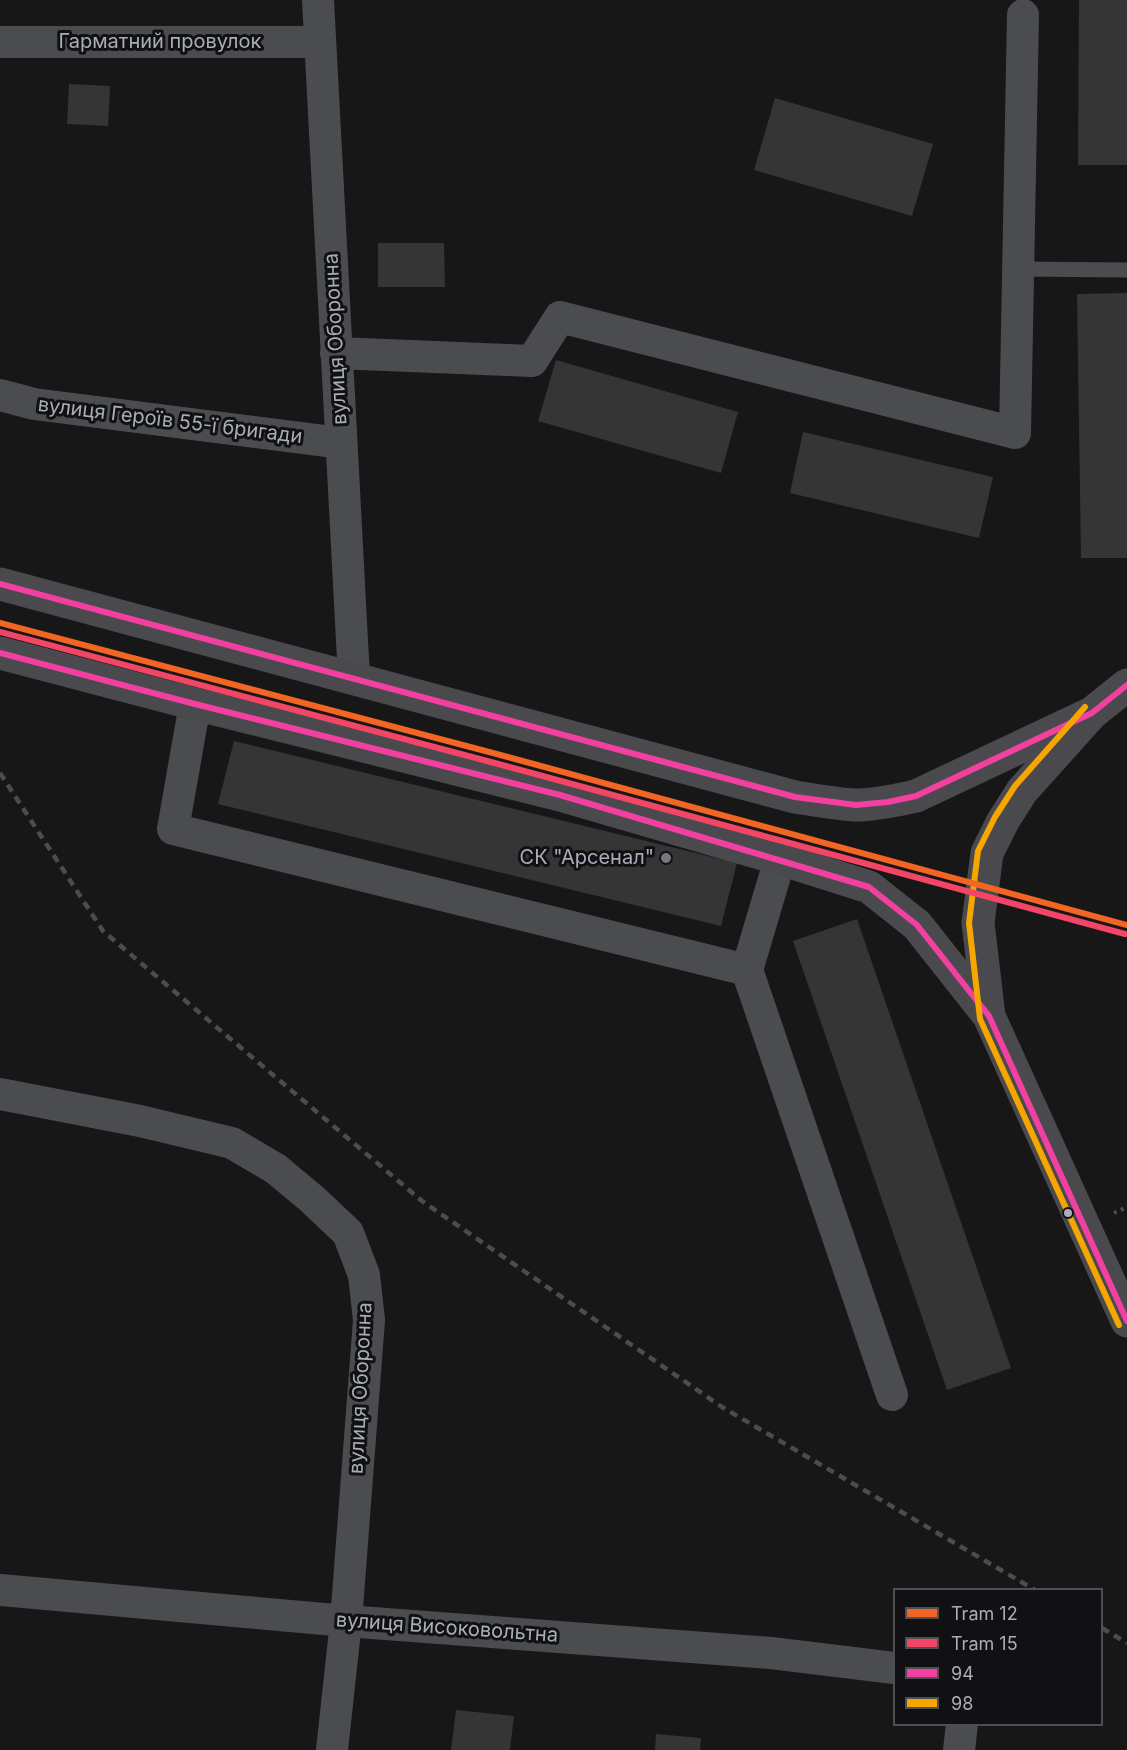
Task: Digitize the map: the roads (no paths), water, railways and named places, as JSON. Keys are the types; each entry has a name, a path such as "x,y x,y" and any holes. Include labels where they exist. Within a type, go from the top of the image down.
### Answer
{"main road":[{"path":"0,584 795,797 856,805 916,796 1092,713"},
{"path":"0,653 560,795 869,887 917,925 989,1016 1127,1321"},
{"path":"989,1016 978,923 987,853 1022,791 1092,713 1127,685"}],"street":[{"name":"вулиця Оборонна","path":"318,0 354,678"},
{"path":"336,353 532,361 560,317 1015,433 1023,15"},
{"name":"Гарматний провулок","path":"0,42 320,42"},
{"name":"вулиця Героїв 55-ї бригади","path":"0,395 34,404 341,443"},
{"path":"195,704 172,828 747,970"},
{"path":"780,859 747,970 892,1395"},
{"name":"вулиця Оборонна","path":"0,1094 140,1120 232,1143 276,1169 348,1233 364,1275 369,1320 346,1621 332,1750"},
{"name":"вулиця Високовольтна","path":"0,1590 346,1621 771,1653 893,1668"},
{"path":"959,1750 962,1726"}],"lane":[{"path":"1019,269 1127,270"}],"railway":[{"path":"0,773 103,931 422,1201 722,1407 1032,1588"},
{"path":"1103,1629 1127,1643"}],"tram line":[{"name":"12","path":"0,623 493,753 1127,925"},
{"name":"15","path":"0,632 1125,934"}],"place":[{"name":"СК \"Арсенал\"","path":"666,858"}]}
